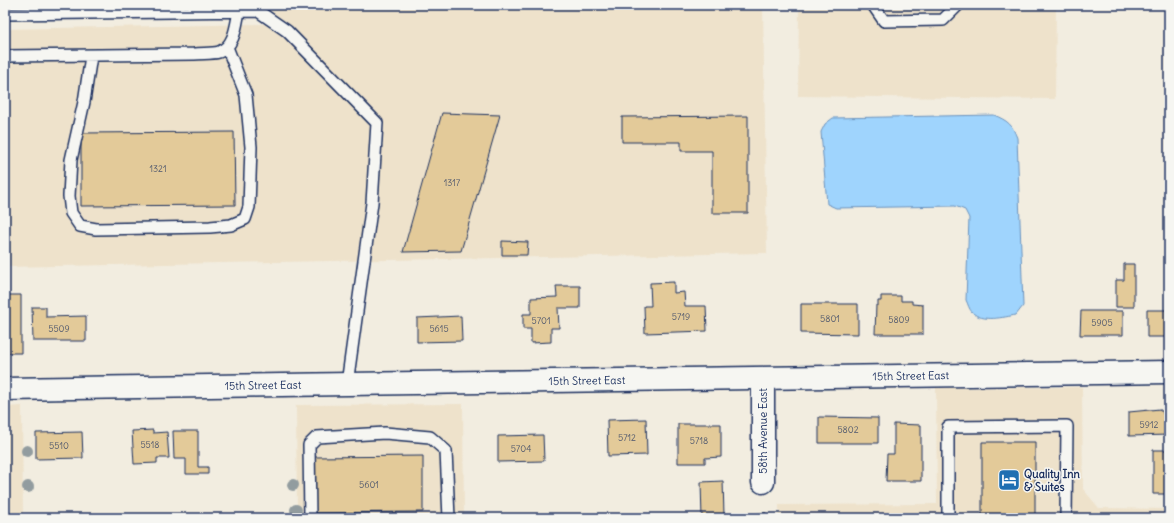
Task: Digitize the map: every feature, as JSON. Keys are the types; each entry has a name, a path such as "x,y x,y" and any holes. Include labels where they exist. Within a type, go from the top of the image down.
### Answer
{"street":[{"name":"15th Street East","path":"5,389 1169,372"},
{"name":"58th Avenue East","path":"763,379 763,482"}],"lane":[{"path":"873,5 884,21 943,20 958,5"},
{"path":"5,56 91,56 194,54 219,52 227,47 232,41 240,11"},
{"path":"5,14 258,11 287,31 376,123 372,203 348,384"},
{"path":"91,56 84,102 71,160 69,196 71,213 80,226 96,229 210,227 232,225 245,219 249,207 251,147 246,95 227,47"},
{"path":"948,518 948,427 1067,426 1066,518"},
{"path":"310,518 309,445 317,436 385,433 430,437 446,452 449,518"}],"shaded area":[{"path":"264,5 763,5 767,253 5,267 5,29 264,24"},
{"path":"799,5 1056,5 1055,99 798,96"},
{"path":"1082,387 1083,489 1099,508 1169,509 1169,518 779,518 779,505 937,504 936,388"},
{"path":"463,404 464,518 297,518 296,405"},
{"path":"22,406 23,518 5,518 5,407"}],"water":[{"path":"994,115 1003,119 1009,124 1017,138 1023,306 1016,315 999,318 987,318 976,315 972,312 966,300 969,218 965,210 955,206 836,208 827,204 821,132 825,124 833,118"}],"building":[{"path":"442,113 500,115 461,251 403,252"},
{"path":"748,116 748,213 712,213 712,151 681,151 681,142 622,142 622,117"},
{"path":"234,132 235,205 81,206 81,133"},
{"path":"502,241 528,242 527,255 502,255"},
{"path":"1124,264 1134,264 1134,307 1116,307 1116,280 1124,280"},
{"path":"674,282 674,293 684,292 685,306 706,306 707,331 645,333 644,306 651,306 650,283"},
{"path":"556,286 580,286 580,308 558,308 559,328 551,328 551,342 531,343 531,329 523,329 523,314 531,314 531,298 557,297"},
{"path":"5,295 21,295 21,353 5,353"},
{"path":"881,296 901,296 901,301 912,301 912,304 923,305 923,334 875,334 876,305 878,305 878,301 881,301"},
{"path":"801,304 858,304 858,334 801,333"},
{"path":"32,307 46,307 46,317 86,316 86,341 33,341"},
{"path":"1147,310 1169,310 1169,337 1147,337"},
{"path":"1081,311 1123,311 1123,335 1080,335"},
{"path":"461,316 462,341 417,342 417,318"},
{"path":"1160,409 1160,411 1163,411 1163,414 1169,414 1169,435 1129,436 1129,412"},
{"path":"819,417 878,418 878,443 819,443"},
{"path":"646,419 647,455 608,456 607,420"},
{"path":"678,424 721,424 721,457 705,458 705,463 678,463"},
{"path":"894,424 921,425 921,481 886,481 887,454 894,454"},
{"path":"153,430 153,433 167,432 169,458 157,458 157,463 134,464 132,431"},
{"path":"173,431 198,431 198,467 208,467 208,474 186,474 186,459 174,459"},
{"path":"82,432 83,458 36,459 36,433"},
{"path":"543,435 544,461 498,462 498,436"},
{"name":"Quality Inn & Suites","path":"982,442 1035,442 1035,518 982,518"},
{"path":"1153,450 1169,450 1169,494 1153,494"},
{"path":"423,456 423,512 314,513 314,457"},
{"path":"723,481 724,515 766,513 766,518 702,518 701,482"}],"place":[{"name":"Quality Inn & Suites","path":"1009,480"}]}
